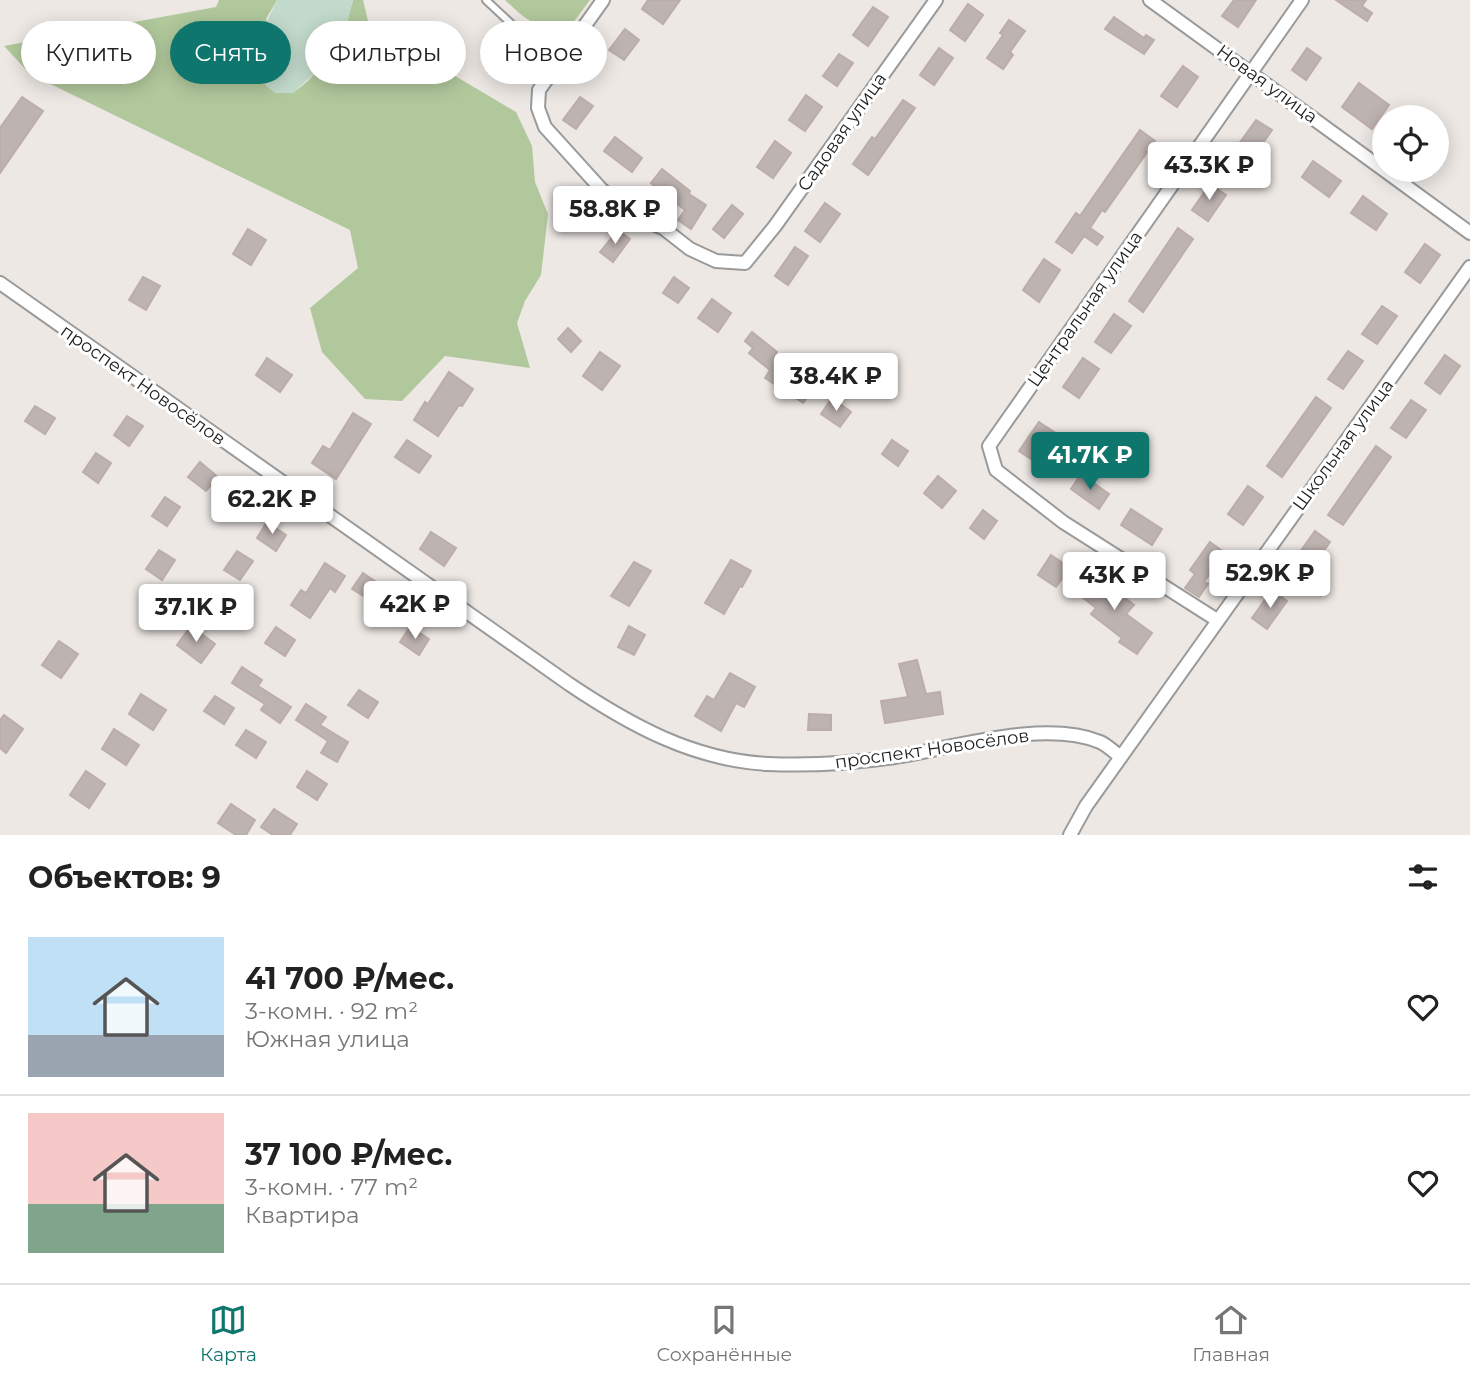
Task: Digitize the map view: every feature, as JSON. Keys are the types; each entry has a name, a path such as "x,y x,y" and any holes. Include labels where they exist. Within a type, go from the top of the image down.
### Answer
{"street":[{"path":"588,21 603,0"},
{"name":"Садовая улица","path":"543,84 539,90 538,108 545,127 602,190 632,215 663,228 690,249 716,261 745,263 775,226 936,0"},
{"name":"Новая улица","path":"1150,0 1372,161"},
{"name":"Центральная улица","path":"1217,620 1063,522 996,470 989,446 1302,0"},
{"name":"Новая улица","path":"1400,182 1470,233"},
{"name":"Школьная улица","path":"1071,833 1086,806 1217,620 1470,267"},
{"name":"проспект Новосёлов","path":"0,283 569,684 604,708 666,741 729,758 765,764 807,764 896,757 980,741 1049,734 1077,736 1101,743 1121,757"}],"lane":[{"path":"486,0 508,21"}],"green space":[{"path":"219,0 277,0 267,21 170,21 170,84 290,84 293,93 305,83 466,82 516,112 532,146 535,182 548,214 541,275 525,301 517,323 530,368 445,356 402,401 365,399 322,352 310,308 358,268 350,230 51,84 156,84 156,21 140,21 216,7"},
{"path":"277,0 353,0 347,21 305,21 305,82 293,93 275,93 265,84 291,84 291,21 267,21"},
{"path":"353,0 363,0 368,21 347,21"},
{"path":"505,0 590,0 574,21 530,21"},
{"path":"21,43 21,64 4,46"}],"building":[{"path":"648,0 680,0 663,24 642,9"},
{"path":"1234,0 1256,0 1238,27 1222,16"},
{"path":"1336,0 1366,0 1362,6 1372,13 1367,21"},
{"path":"968,4 983,15 965,41 950,30"},
{"path":"873,7 888,17 868,46 853,35"},
{"path":"1114,17 1144,38 1146,35 1154,40 1144,54 1105,29"},
{"path":"1009,20 1025,31 1010,52 1013,55 1003,69 987,58 1003,35 1000,33"},
{"path":"625,29 639,40 624,60 609,50"},
{"path":"939,48 953,58 934,85 920,75"},
{"path":"1307,48 1321,58 1306,80 1292,70"},
{"path":"839,54 853,63 837,86 823,76"},
{"path":"1183,66 1198,77 1177,107 1161,96"},
{"path":"1359,83 1389,105 1372,105 1372,129 1342,107"},
{"path":"806,95 822,107 805,131 789,120"},
{"path":"22,97 43,111 0,173 0,128"},
{"path":"580,97 593,106 576,129 563,120"},
{"path":"903,100 915,108 868,175 853,164"},
{"path":"1256,120 1272,130 1252,159 1236,148"},
{"path":"1140,130 1155,141 1105,212 1102,210 1090,228 1103,237 1097,245 1084,236 1072,253 1056,242 1076,213 1080,216"},
{"path":"615,137 642,158 632,172 604,151"},
{"path":"775,141 791,153 773,178 757,167"},
{"path":"1313,161 1341,181 1329,197 1302,177"},
{"path":"662,169 690,191 689,194 706,205 691,229 678,220 685,210 651,183"},
{"path":"1210,184 1226,195 1208,221 1192,210"},
{"path":"1363,196 1387,214 1376,230 1351,213"},
{"path":"825,203 840,214 820,242 805,231"},
{"path":"732,205 743,214 724,238 713,229"},
{"path":"1178,228 1193,239 1143,312 1129,301"},
{"path":"248,229 266,240 251,265 233,254"},
{"path":"618,230 630,239 613,262 600,252"},
{"path":"1425,244 1440,255 1420,283 1405,272"},
{"path":"795,247 808,256 788,285 775,276"},
{"path":"1044,259 1060,270 1039,302 1023,290"},
{"path":"143,277 160,286 146,310 129,300"},
{"path":"674,277 689,288 678,303 663,293"},
{"path":"712,299 731,313 718,332 698,318"},
{"path":"1382,306 1397,316 1377,344 1362,334"},
{"path":"1114,314 1131,326 1111,353 1095,342"},
{"path":"568,328 581,341 571,352 558,339"},
{"path":"752,332 777,352 774,356 817,384 803,403 765,378 770,370 749,353 753,348 745,341"},
{"path":"1348,351 1363,361 1343,389 1328,379"},
{"path":"600,352 620,366 602,390 583,376"},
{"path":"1445,355 1460,366 1440,394 1425,383"},
{"path":"267,358 292,375 280,392 256,375"},
{"path":"1083,358 1099,369 1079,398 1063,387"},
{"path":"449,372 473,389 438,436 414,420"},
{"path":"1316,397 1331,408 1282,477 1267,466"},
{"path":"832,398 851,412 840,427 821,414"},
{"path":"1411,400 1426,410 1406,438 1391,428"},
{"path":"35,406 55,418 45,434 25,421"},
{"path":"353,413 371,424 336,479 312,463 323,446 330,450"},
{"path":"127,416 143,426 129,446 114,435"},
{"path":"1039,422 1054,432 1034,461 1019,451"},
{"path":"407,440 431,456 419,473 395,457"},
{"path":"892,440 908,451 898,466 882,454"},
{"path":"1376,446 1391,457 1343,525 1328,515"},
{"path":"96,453 111,463 98,483 83,472"},
{"path":"200,462 218,477 206,491 188,477"},
{"path":"1081,474 1109,494 1099,509 1071,489"},
{"path":"938,476 956,491 942,508 924,493"},
{"path":"1248,486 1263,497 1243,525 1228,514"},
{"path":"165,497 180,507 167,526 152,516"},
{"path":"1131,509 1162,529 1152,545 1121,525"},
{"path":"983,510 997,521 984,539 970,528"},
{"path":"267,522 286,535 276,551 257,538"},
{"path":"1315,531 1330,542 1310,570 1295,559"},
{"path":"431,532 456,548 444,566 420,549"},
{"path":"1210,542 1225,553 1204,582 1208,584 1199,597 1185,588 1195,574 1190,570"},
{"path":"159,550 175,560 162,580 146,569"},
{"path":"237,551 253,561 240,580 224,570"},
{"path":"1051,555 1070,568 1056,587 1038,575"},
{"path":"731,560 751,571 724,614 705,603"},
{"path":"634,562 651,571 629,606 611,596"},
{"path":"325,563 345,576 335,592 330,588 310,618 291,605 301,590 306,593"},
{"path":"363,573 382,586 372,601 352,589"},
{"path":"1092,573 1112,588 1114,584 1123,591 1120,594 1134,605 1126,614 1152,633 1137,654 1119,642 1122,638 1091,614 1096,608 1077,593"},
{"path":"1272,590 1287,601 1267,629 1252,618"},
{"path":"191,626 215,644 201,663 177,645"},
{"path":"629,626 645,635 634,655 618,647"},
{"path":"276,627 295,640 285,656 265,643"},
{"path":"410,627 429,639 419,655 400,642"},
{"path":"59,641 78,654 61,678 42,665"},
{"path":"917,660 926,694 940,692 943,714 885,723 881,701 908,697 899,664"},
{"path":"242,667 262,680 258,686 291,707 280,723 261,710 265,704 232,683"},
{"path":"730,673 755,687 744,707 736,703 721,731 695,716 707,696 714,700"},
{"path":"359,690 378,702 368,718 348,705"},
{"path":"141,694 166,710 153,730 129,714"},
{"path":"215,696 234,708 224,724 204,711"},
{"path":"306,704 326,717 320,725 348,742 337,762 321,753 328,741 296,720"},
{"path":"809,714 831,715 831,730 808,730"},
{"path":"4,715 23,729 6,753 0,748 0,720"},
{"path":"114,729 139,745 126,765 102,749"},
{"path":"246,730 266,742 256,758 236,745"},
{"path":"86,771 105,784 89,808 70,795"},
{"path":"307,771 327,784 317,800 297,787"},
{"path":"231,804 255,820 246,835 236,835 218,823"},
{"path":"274,809 297,824 290,835 273,835 261,827"}]}
